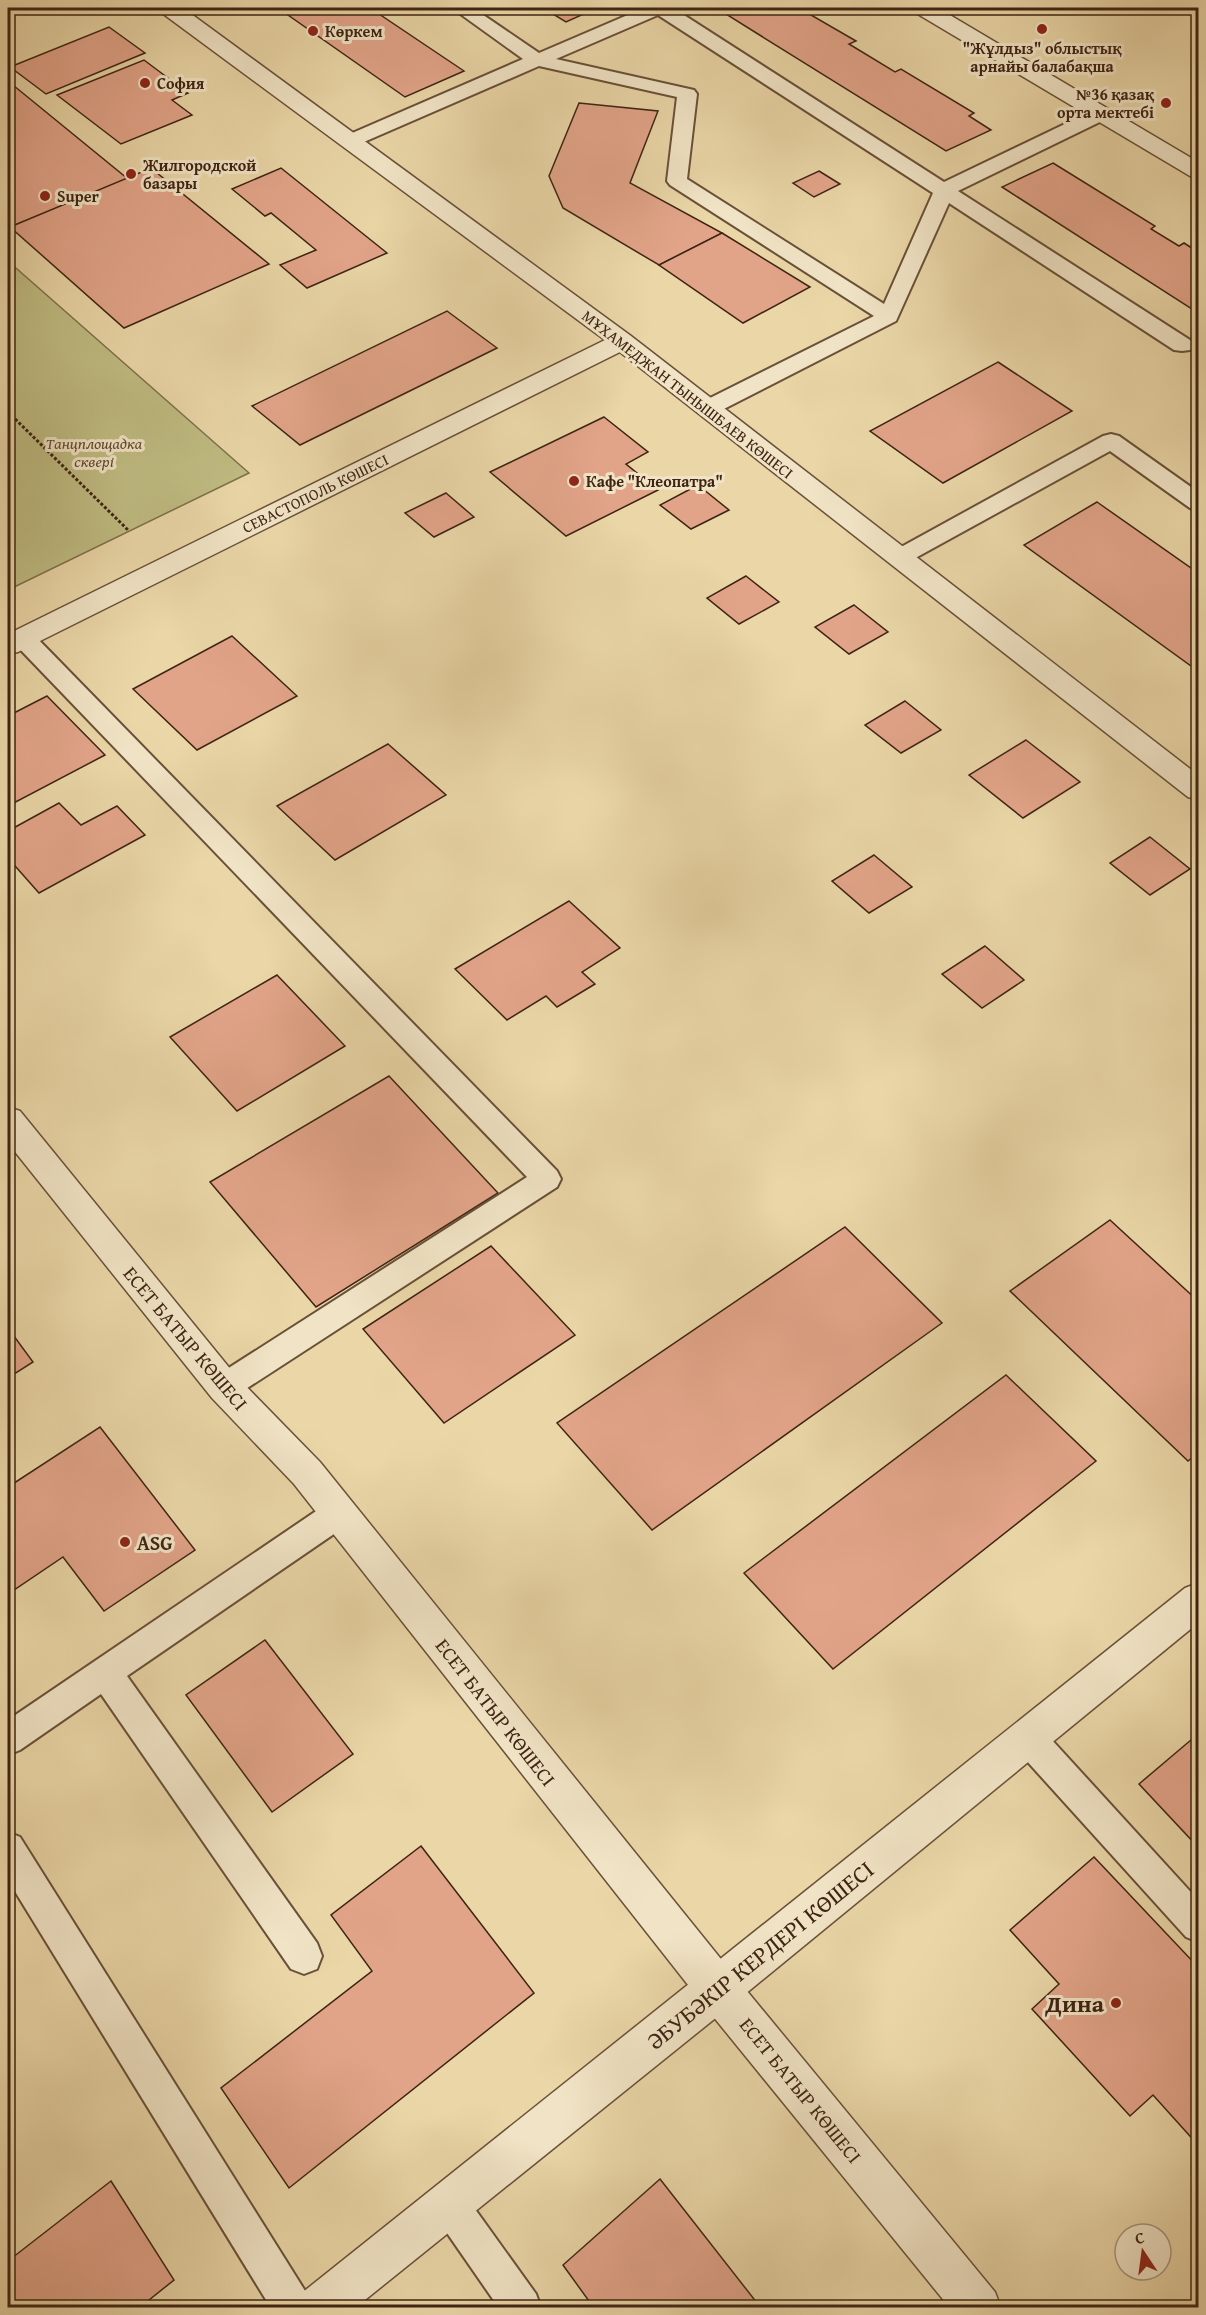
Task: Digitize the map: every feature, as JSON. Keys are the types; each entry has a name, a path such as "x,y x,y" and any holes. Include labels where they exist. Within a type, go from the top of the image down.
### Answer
{"street":[{"name":"МҰХАМЕДЖАН ТЫНЫШБАЕВ КӨШЕСІ","path":"170,8 622,341 1198,790"},
{"path":"924,8 1198,171"},
{"name":"СЕВАСТОПОЛЬ КӨШЕСІ","path":"15,642 622,341"},
{"name":"ЕСЕТ БАТЫР КӨШЕСІ","path":"8,1120 224,1387 307,1473 718,1989 979,2307"},
{"name":"ӘБУБӘКІР КЕРДЕРІ КӨШЕСІ","path":"319,2307 718,1989 1198,1600"}],"lane":[{"path":"461,8 537,60 687,94 677,180 889,317"},
{"path":"350,141 659,8 1182,345"},
{"path":"708,408 889,317 944,190 1101,114"},
{"path":"900,557 1111,441 1198,503"},
{"path":"15,642 547,1179 224,1387"},
{"path":"8,1739 339,1513"},
{"path":"105,1672 304,1956"},
{"path":"1028,1738 1198,1925"},
{"path":"8,1849 293,2307"},
{"path":"449,2204 522,2307"}],"path":[{"path":"8,412 129,531"}],"green space":[{"name":"Танцплощадка сквері","path":"8,261 249,473 8,590"}],"building":[{"path":"278,8 370,8 464,71 405,97"},
{"path":"543,8 597,8 566,22"},
{"path":"729,8 799,8 856,41 849,44 895,72 901,69 974,113 969,116 991,130 946,151 721,11"},
{"path":"109,27 145,53 46,94 10,67"},
{"path":"144,60 188,93 172,100 192,115 121,144 57,95"},
{"path":"8,81 128,179 8,226"},
{"path":"579,103 658,111 630,183 722,233 659,265 563,208 549,176"},
{"path":"1053,163 1155,226 1151,229 1179,246 1184,243 1198,252 1198,313 1002,187"},
{"path":"151,168 269,264 124,328 10,227"},
{"path":"281,168 387,253 307,288 280,265 316,250 271,213 265,216 232,189"},
{"path":"819,171 840,184 814,197 793,183"},
{"path":"722,233 810,287 743,323 659,265"},
{"path":"447,311 497,348 300,445 252,406"},
{"path":"998,362 1072,411 943,483 870,431"},
{"name":"Кафе \"Клеопатра\"","path":"604,417 648,452 626,464 658,490 566,536 490,472"},
{"path":"698,485 729,510 691,529 660,505"},
{"path":"446,493 474,517 434,537 405,513"},
{"path":"1097,502 1198,573 1198,671 1024,545"},
{"path":"746,576 779,602 739,624 707,598"},
{"path":"854,605 888,632 849,654 815,627"},
{"path":"232,636 297,696 197,750 133,689"},
{"path":"47,696 105,755 8,806 8,716"},
{"path":"905,701 941,730 901,753 865,725"},
{"path":"1026,740 1080,782 1023,818 969,775"},
{"path":"388,744 446,795 335,860 277,806"},
{"path":"59,803 81,825 117,806 145,835 39,893 8,858 8,831"},
{"path":"1150,837 1190,869 1150,895 1110,863"},
{"path":"874,855 912,887 869,913 832,881"},
{"path":"569,901 620,948 582,972 595,984 557,1007 546,996 507,1020 455,969"},
{"path":"985,946 1024,980 982,1008 942,974"},
{"path":"277,975 345,1046 237,1111 170,1037"},
{"path":"389,1076 498,1193 316,1307 210,1182"},
{"path":"1110,1220 1198,1301 1198,1453 1188,1461 1010,1291"},
{"path":"845,1227 942,1323 652,1530 557,1423"},
{"path":"491,1246 575,1335 444,1423 363,1329"},
{"path":"8,1328 33,1362 8,1378"},
{"path":"1006,1375 1096,1461 833,1669 744,1573"},
{"path":"100,1427 195,1550 104,1611 63,1557 8,1594 8,1487"},
{"path":"265,1640 353,1754 272,1812 186,1695"},
{"path":"1198,1734 1198,1847 1139,1784"},
{"path":"421,1846 534,1993 289,2188 221,2088 372,1971 331,1915"},
{"path":"1094,1857 1198,1967 1198,2145 1153,2095 1130,2116 1032,2009 1059,1984 1010,1930"},
{"path":"660,2179 761,2308 594,2308 563,2265"},
{"path":"111,2181 174,2280 139,2308 8,2308 8,2261"}],"place":[{"name":"\"Жұлдыз\" облыстық арнайы балабақша","path":"1042,29"},
{"name":"Көркем","path":"313,31"},
{"name":"София","path":"145,83"},
{"name":"№36 қазақ орта мектебі","path":"1166,103"},
{"name":"Жилгородской базары","path":"131,174"},
{"name":"Super","path":"45,196"},
{"name":"Кафе \"Клеопатра\"","path":"574,481"},
{"name":"ASG","path":"125,1542"},
{"name":"Дина","path":"1116,2003"}]}
